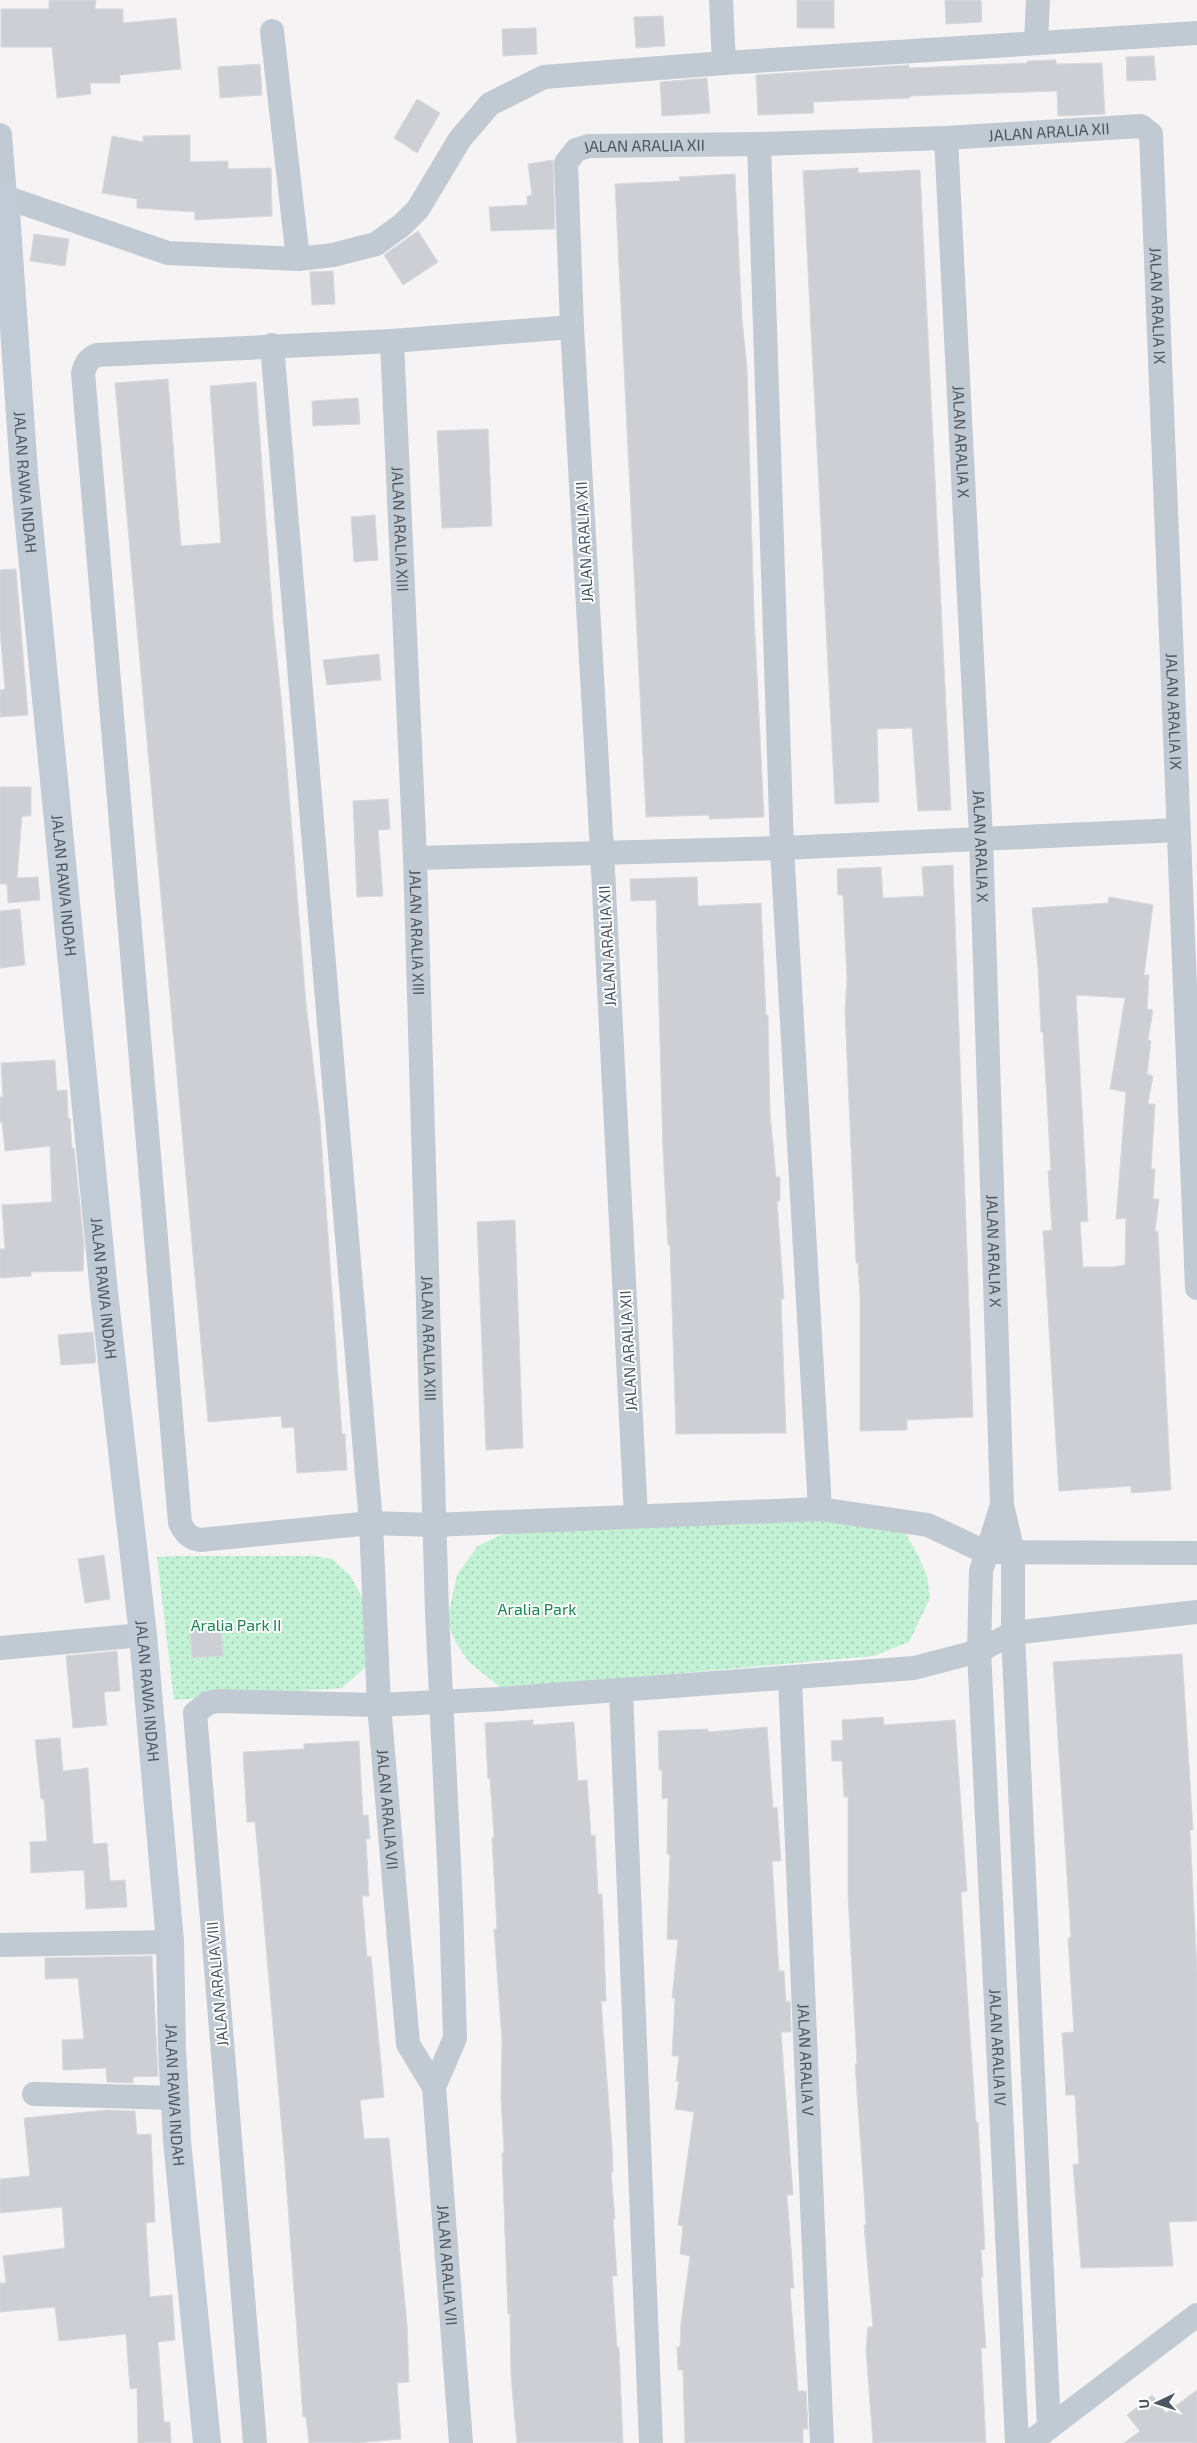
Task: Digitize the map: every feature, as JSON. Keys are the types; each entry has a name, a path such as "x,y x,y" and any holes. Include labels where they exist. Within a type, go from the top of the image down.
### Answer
{"street":[{"path":"721,0 724,63"},
{"path":"1036,42 1038,0"},
{"path":"272,31 298,259"},
{"path":"2,196 168,253 298,259 333,255 376,244 402,225 418,209 460,139 490,104 544,77 724,63 1197,33"},
{"name":"JALAN ARALIA XII","path":"636,1516 602,851 572,327 566,163 576,150 589,146 760,144 946,138 1141,126 1151,134"},
{"name":"JALAN ARALIA IX","path":"1151,134 1197,1288"},
{"name":"JALAN RAWA INDAH","path":"0,135 2,196 26,493 104,1292 143,1635 170,1942 175,2098 185,2240 206,2443"},
{"name":"JALAN ARALIA X","path":"946,138 981,837 1002,1504 1013,1552 1013,1633 1048,2428"},
{"path":"760,144 782,848 820,1509"},
{"path":"572,327 392,341 272,345 97,355 91,357 84,366 180,1523 186,1535 200,1540 371,1523 434,1525 820,1509 862,1514 928,1526 986,1552 1197,1552"},
{"name":"JALAN ARALIA XIII","path":"392,341 415,858 440,1701"},
{"name":"JALAN ARALIA VII","path":"272,345 371,1523 379,1705 408,2044 434,2087"},
{"path":"415,858 602,851 782,848 981,837 1178,830"},
{"name":"JALAN ARALIA IV","path":"1002,1504 981,1571 979,1651 1017,2443"},
{"path":"379,1705 621,1690 914,1668 979,1651 1013,1633 1197,1612"},
{"path":"0,1648 143,1635"},
{"name":"JALAN ARALIA V","path":"790,1678 822,2443"},
{"path":"621,1690 651,2443"},
{"name":"JALAN ARALIA VIII","path":"255,2443 195,1712 208,1703 218,1701 379,1705"},
{"name":"JALAN ARALIA VII","path":"440,1701 451,1905 454,2038 434,2087 461,2443"},
{"path":"0,1945 170,1942"},
{"path":"34,2094 175,2098"},
{"path":"1029,2443 1197,2315"}],"green space":[{"name":"Aralia Park","path":"850,1516 878,1519 906,1534 927,1576 930,1598 909,1642 874,1656 502,1689 469,1662 456,1643 447,1620 457,1575 478,1546 503,1534"},
{"name":"Aralia Park II","path":"313,1556 332,1559 350,1575 364,1601 368,1665 342,1688 174,1700 157,1557"}],"building":[{"path":"49,0 96,0 95,9 123,9 123,23 176,18 181,69 120,75 120,83 90,83 91,94 57,98 52,47 1,47 1,9 49,9"},
{"path":"797,0 834,0 834,28 797,28"},
{"path":"945,0 981,0 982,22 946,24"},
{"path":"663,16 665,46 636,48 634,17"},
{"path":"536,28 537,54 503,56 502,29"},
{"path":"1154,56 1156,80 1127,81 1126,57"},
{"path":"1056,60 1056,64 1102,63 1105,114 1058,116 1057,91 910,96 910,98 813,102 814,113 758,115 756,75 909,65 909,68"},
{"path":"260,64 262,95 220,98 218,67"},
{"path":"707,78 710,113 662,116 660,82"},
{"path":"417,99 440,113 417,153 394,138"},
{"path":"190,135 190,162 228,161 228,169 271,168 272,216 195,220 195,212 137,208 137,199 102,193 112,136 143,142 143,136"},
{"path":"553,160 555,229 491,231 489,207 527,205 527,196 532,195 528,164"},
{"path":"858,168 858,173 920,170 951,810 918,811 912,728 877,729 879,802 835,804 803,171"},
{"path":"735,174 742,319 747,368 754,613 764,817 709,819 709,815 646,817 615,184 680,181 679,177"},
{"path":"418,231 438,262 403,285 384,255"},
{"path":"34,234 69,239 65,266 30,261"},
{"path":"333,271 335,304 312,305 310,272"},
{"path":"168,379 181,546 221,543 210,386 256,382 273,620 306,1003 320,1121 342,1434 345,1434 347,1470 297,1473 294,1427 282,1428 281,1416 208,1422 115,383"},
{"path":"358,398 360,424 313,426 312,401"},
{"path":"488,429 492,526 442,528 437,431"},
{"path":"375,515 378,560 354,562 351,517"},
{"path":"16,569 28,715 0,717 0,690 5,689 0,631 0,570"},
{"path":"379,654 381,680 327,685 323,660"},
{"path":"0,787 31,787 31,816 22,816 17,878 38,877 40,900 8,903 7,884 0,884"},
{"path":"388,799 390,829 378,830 383,896 357,897 353,801"},
{"path":"953,865 973,1417 907,1420 907,1430 860,1431 860,1297 858,1263 856,1263 845,1011 847,978 843,895 838,895 837,869 881,867 883,898 924,896 922,867"},
{"path":"697,877 698,906 761,903 766,1015 768,1015 770,1113 776,1177 780,1177 780,1201 777,1201 784,1299 781,1299 786,1433 676,1434 670,1245 668,1245 663,1150 656,900 631,901 630,879"},
{"path":"1109,897 1153,905 1144,975 1149,975 1147,1009 1153,1010 1148,1040 1151,1041 1147,1074 1153,1076 1148,1104 1155,1104 1151,1169 1155,1169 1153,1199 1159,1199 1155,1231 1158,1232 1171,1490 1131,1493 1131,1486 1059,1491 1043,1231 1052,1230 1048,1171 1051,1171 1043,1032 1041,1032 1038,968 1032,908 1108,903","holes":["1076,995 1125,998 1110,1089 1126,1092 1116,1219 1126,1218 1125,1265 1083,1267 1080,1222 1088,1221"]},
{"path":"20,909 25,965 0,968 0,911"},
{"path":"55,1060 57,1091 67,1090 68,1118 70,1118 72,1148 74,1148 84,1244 83,1271 31,1272 31,1276 0,1278 0,1249 5,1249 2,1205 52,1202 50,1146 5,1151 2,1122 0,1122 0,1097 3,1097 1,1063"},
{"path":"515,1220 523,1448 486,1450 477,1222"},
{"path":"93,1332 96,1363 61,1365 58,1335"},
{"path":"104,1555 110,1599 85,1603 78,1559"},
{"path":"221,1627 223,1656 192,1658 190,1629"},
{"path":"117,1651 120,1691 104,1692 107,1725 73,1728 66,1656"},
{"path":"1182,1654 1193,1830 1190,1830 1197,1971 1197,2221 1169,2222 1173,2266 1081,2268 1073,2164 1079,2164 1075,2095 1066,2095 1062,2033 1074,2032 1068,1938 1071,1937 1053,1662"},
{"path":"883,1717 884,1725 955,1720 967,1891 961,1892 976,2122 978,2122 985,2249 981,2250 983,2277 981,2277 986,2348 981,2348 986,2443 873,2443 866,2350 868,2327 873,2327 864,2225 866,2225 855,2064 857,2064 848,1896 848,1797 844,1797 842,1761 832,1761 831,1741 843,1740 842,1720"},
{"path":"533,1720 533,1725 574,1722 578,1781 587,1780 591,1836 595,1835 598,1894 602,1894 603,1915 606,2001 601,2001 612,2146 613,2172 611,2172 617,2276 612,2276 617,2347 619,2347 623,2443 517,2443 511,2376 510,2314 508,2314 502,2153 504,2153 501,2097 502,2041 494,1929 497,1929 492,1838 494,1837 485,1723"},
{"path":"767,1727 773,1808 777,1807 781,1861 772,1861 779,1971 784,1971 786,2002 790,2001 791,2032 781,2032 793,2195 787,2195 794,2288 790,2288 798,2391 806,2391 808,2429 803,2429 803,2443 685,2443 683,2370 678,2370 677,2347 680,2347 681,2323 690,2256 680,2254 683,2226 678,2225 694,2112 675,2109 679,2081 676,2081 679,2056 672,2056 675,1998 672,1998 678,1940 667,1939 670,1855 667,1854 668,1798 662,1799 662,1770 659,1770 658,1731 708,1729 708,1732"},
{"path":"60,1738 63,1771 88,1768 93,1844 107,1843 110,1881 125,1880 127,1907 86,1909 84,1870 31,1873 30,1842 47,1841 44,1799 41,1799 35,1740"},
{"path":"359,1741 363,1816 368,1815 370,1839 366,1839 369,1896 362,1896 367,1957 371,1956 384,2097 360,2100 364,2139 389,2138 407,2324 409,2382 397,2383 401,2439 355,2443 309,2443 306,2417 303,2417 285,2165 255,1822 247,1822 243,1752 304,1749 304,1744"},
{"path":"152,1956 158,2076 133,2077 133,2083 107,2082 106,2068 63,2070 62,2040 84,2039 78,1978 45,1979 45,1958"},
{"path":"107,2110 135,2111 137,2135 151,2134 155,2222 146,2223 150,2297 172,2295 175,2340 158,2342 164,2422 170,2422 171,2443 138,2443 137,2388 130,2389 126,2334 59,2341 55,2307 0,2312 0,2283 6,2283 3,2256 65,2248 62,2207 0,2213 0,2179 30,2176 24,2118"},
{"path":"1197,2390 1197,2443 1124,2443 1140,2431 1127,2415 1152,2395 1166,2413"}]}
